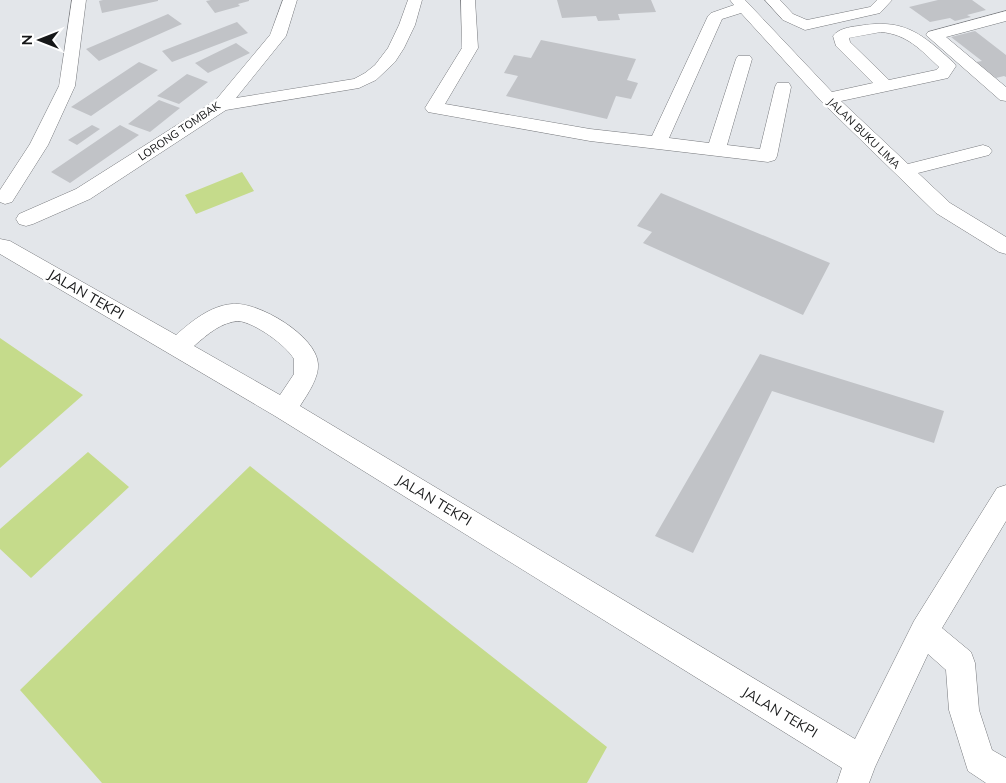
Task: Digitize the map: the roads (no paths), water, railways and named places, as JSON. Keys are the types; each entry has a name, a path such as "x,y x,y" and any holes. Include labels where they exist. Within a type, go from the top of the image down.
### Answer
{"street":[{"path":"2,247 15,238 26,219 26,211 15,200 2,197 39,145 67,86 79,0"},
{"name":"LORONG TOMBAK","path":"26,219 83,194 221,105 278,36 290,0"},
{"path":"221,105 359,83 369,78 380,70 392,57 405,30 415,0"},
{"path":"468,0 470,48 434,108 582,133 768,156 782,87"},
{"path":"772,0 788,17 805,25 875,10 885,0"},
{"path":"658,143 716,16 740,4"},
{"name":"JALAN BUKU LIMA","path":"740,4 828,98 943,208 1006,247"},
{"path":"1006,16 934,35 1006,96"},
{"path":"828,98 886,86 942,74 948,66 907,31 879,27 847,33 841,36 842,43 886,86"},
{"path":"716,150 744,59"},
{"path":"903,171 983,151"},
{"name":"JALAN TEKPI","path":"2,247 284,409 857,772"},
{"path":"177,347 217,316 240,311 265,322 298,344 307,356 306,378 284,409"},
{"path":"857,772 924,631 1006,497"},
{"path":"924,631 960,662 964,710 979,760 1006,777"}]}
